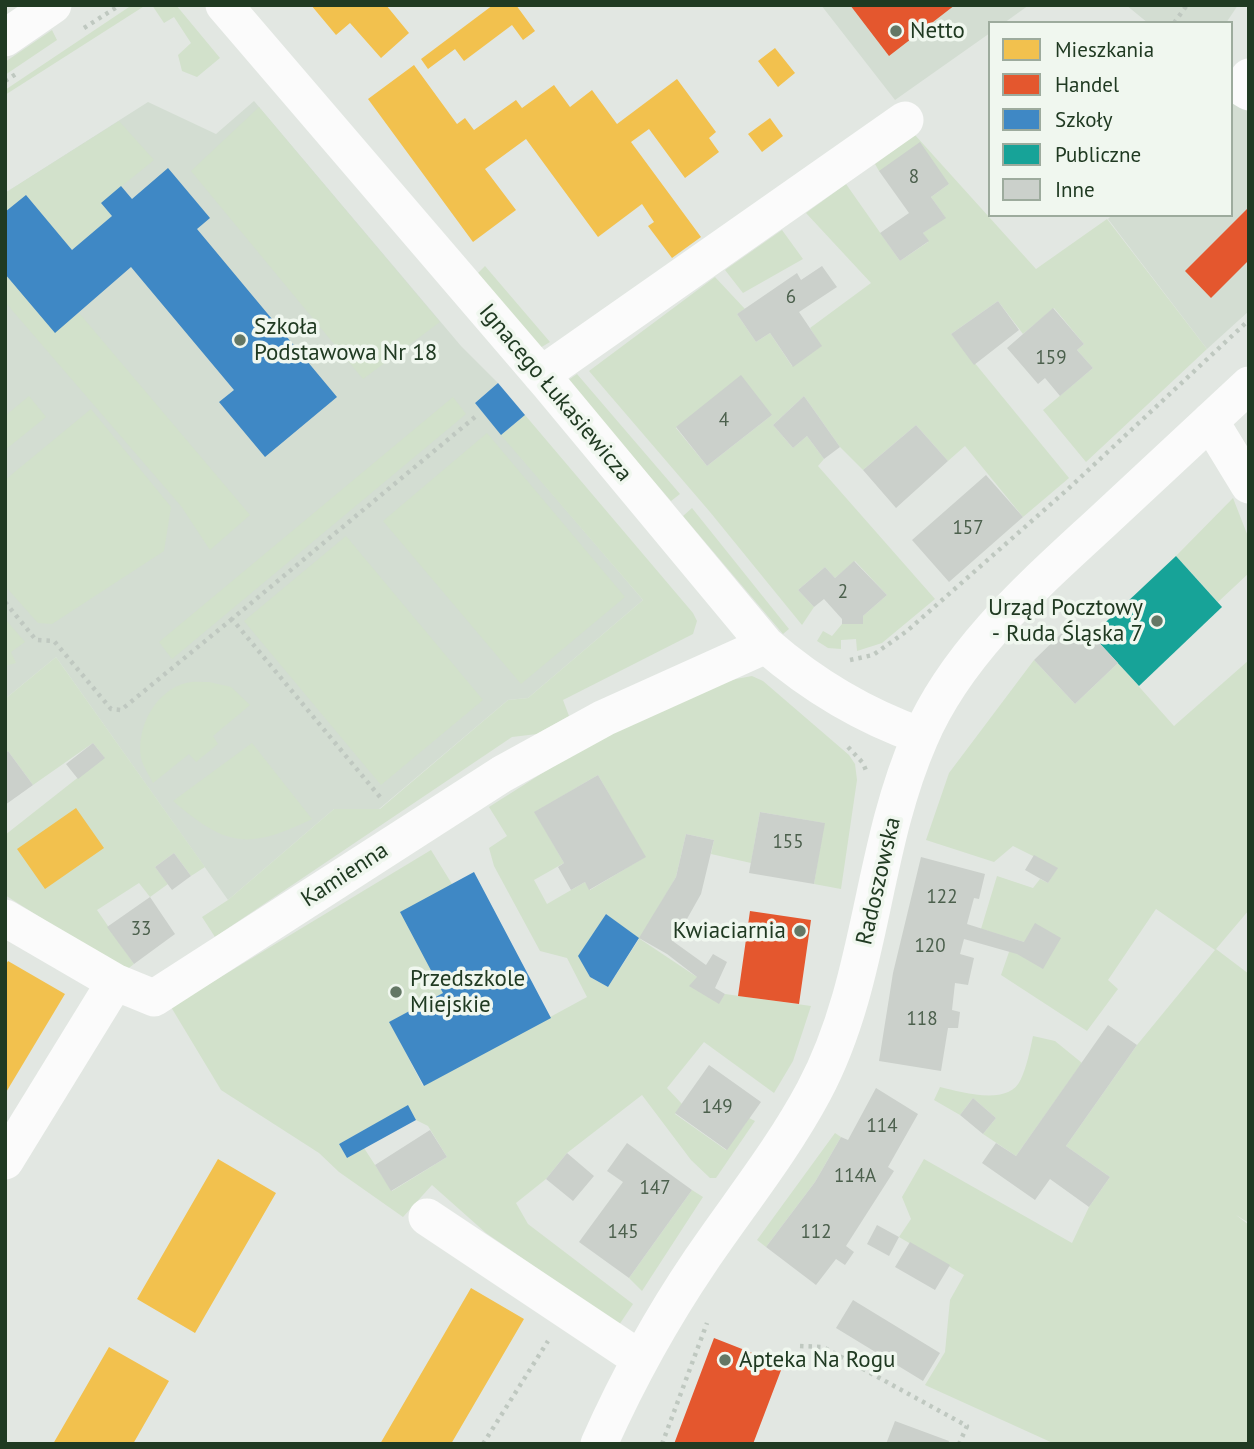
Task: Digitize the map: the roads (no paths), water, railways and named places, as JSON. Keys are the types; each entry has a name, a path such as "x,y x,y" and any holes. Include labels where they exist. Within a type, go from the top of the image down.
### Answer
{"street":[{"path":"5,38 53,5"},
{"name":"Ignacego Łukasiewicza","path":"224,5 541,375 765,645 794,669 837,696 893,726 921,736"},
{"path":"1249,77 1244,89 1249,92"},
{"path":"541,375 905,120"},
{"name":"Radoszowska","path":"599,1444 640,1359 700,1262 782,1145 814,1091 841,1036 856,983 884,847 921,736 949,688 984,640 1039,581 1249,385"},
{"path":"1210,421 1249,485"},
{"name":"Kamienna","path":"115,982 154,998 502,774 604,718 765,645"},
{"path":"5,918 115,982 5,1161"},
{"path":"426,1217 640,1359"}],"place":[{"name":"Netto","path":"896,31"},
{"name":"Szkoła Podstawowa Nr 18","path":"240,340"},
{"name":"Urząd Pocztowy - Ruda Śląska 7","path":"1157,621"},
{"name":"Kwiaciarnia","path":"800,931"},
{"name":"Przedszkole Miejskie","path":"396,992"},
{"name":"Apteka Na Rogu","path":"725,1360"}]}
